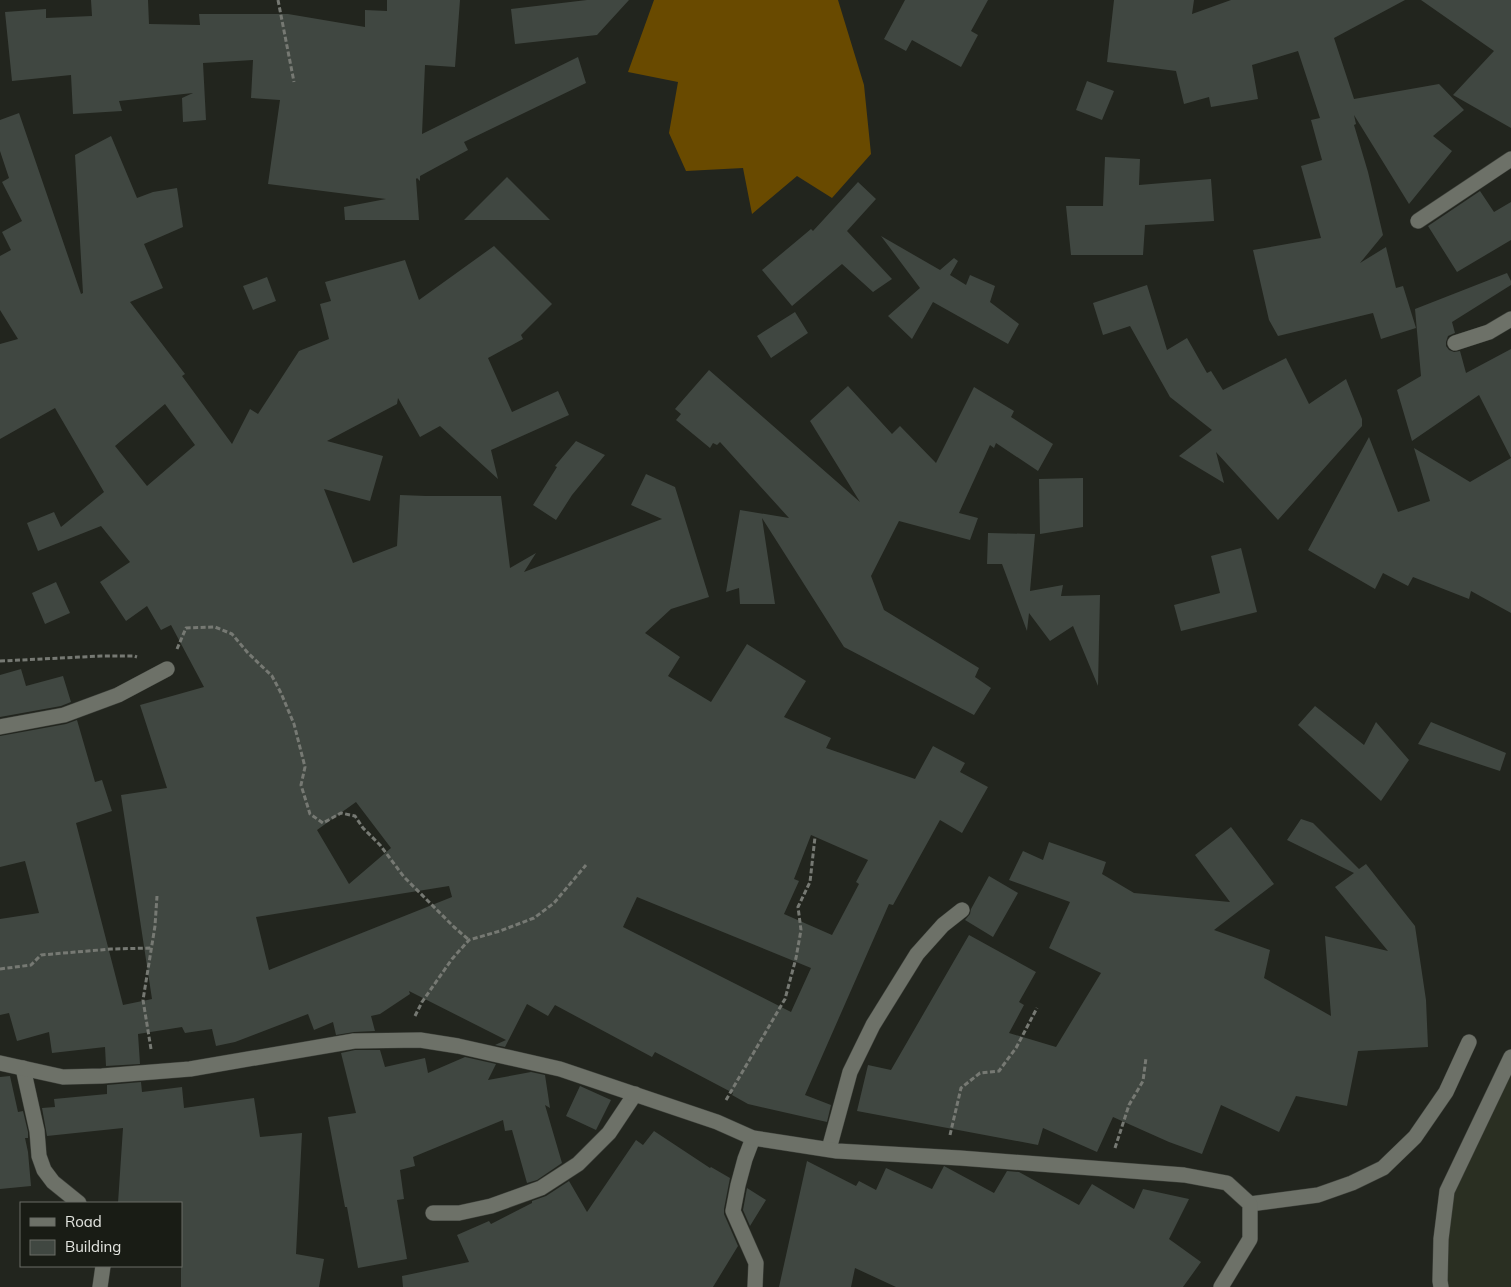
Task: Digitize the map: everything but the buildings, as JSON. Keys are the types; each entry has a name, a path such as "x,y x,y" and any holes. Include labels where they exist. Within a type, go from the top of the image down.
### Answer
{"street":[{"path":"1418,221 1511,160"},
{"path":"1455,343 1488,332 1511,319"},
{"path":"0,727 64,715 118,695 167,669"},
{"path":"828,1149 850,1072 873,1025 917,954 943,925 962,910"},
{"path":"0,1063 63,1077 190,1069 354,1041 420,1040 458,1046 560,1069 717,1122 753,1138 837,1151 1184,1175 1227,1183 1250,1204 1250,1239 1221,1287"},
{"path":"1250,1204 1318,1194 1352,1183 1383,1168 1415,1137 1446,1092 1469,1042"},
{"path":"1441,1287 1441,1239 1447,1191 1511,1057"},
{"path":"24,1068 37,1131 39,1156 44,1170 53,1182 78,1202"},
{"path":"433,1213 459,1213 475,1210 541,1188 578,1164 609,1133 635,1094"},
{"path":"753,1138 745,1159 733,1211 756,1263 755,1287"},
{"path":"100,1287 103,1267"}],"path":[{"path":"278,0 294,82"},
{"path":"0,661 134,656 167,669 186,628 215,627 232,634 248,653 272,676 281,693 294,724 306,767 302,785 310,814 323,823 341,813 355,816 404,877 469,940"},
{"path":"717,1122 728,1094 758,1047 785,999 801,930 798,908 810,882 815,837"},
{"path":"403,1040 422,1002 452,959 469,940 534,918 554,903 586,865"},
{"path":"152,1072 150,1040 144,1000 157,896"},
{"path":"0,968 31,965 41,955 87,950 152,948"},
{"path":"945,1157 961,1088 980,1073 999,1071 1016,1048 1037,1008"},
{"path":"1110,1170 1128,1105 1143,1082 1146,1058"}],"shaded area":[{"path":"654,0 838,0 864,85 871,154 832,198 797,176 752,214 743,168 686,171 669,133 678,82 628,72"},
{"path":"1511,1065 1511,1287 1438,1287 1437,1257 1472,1131"}]}
